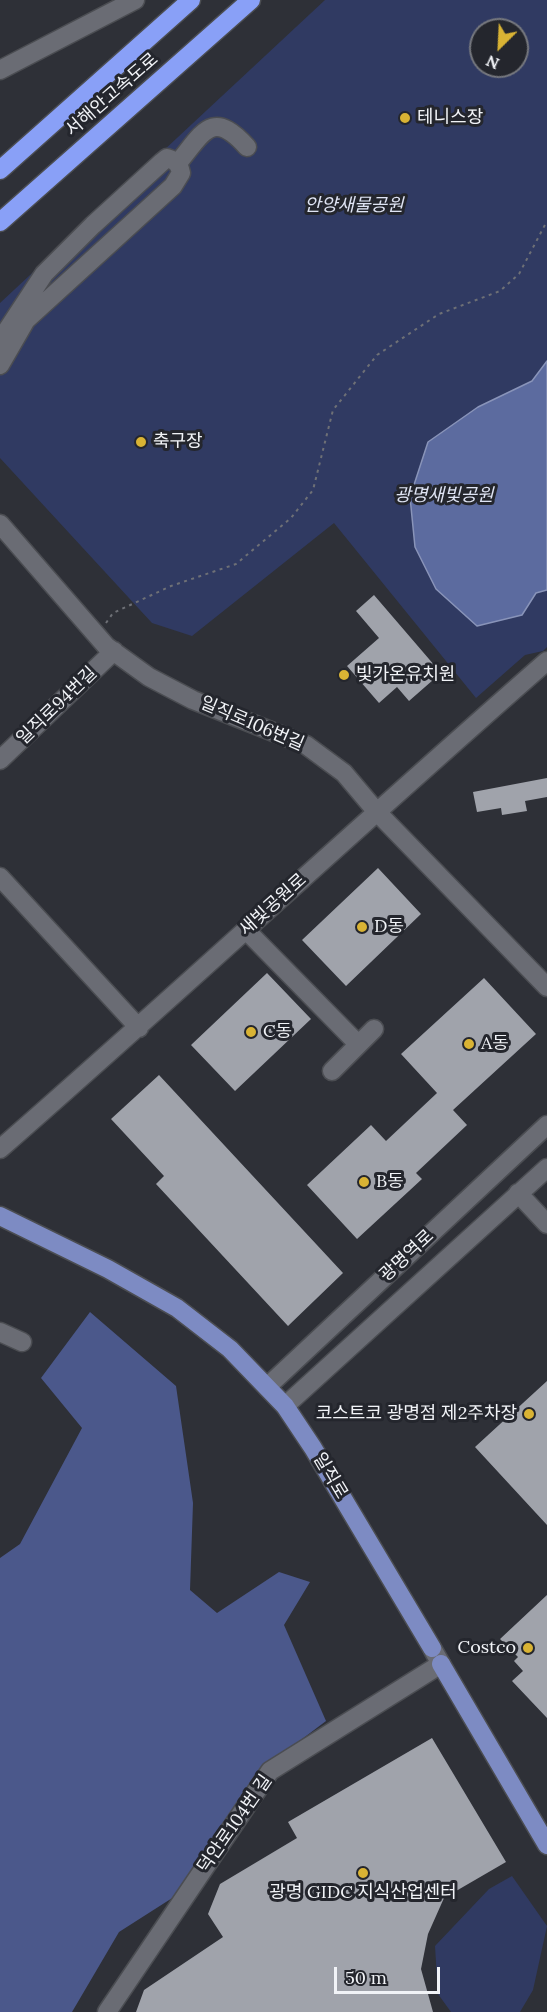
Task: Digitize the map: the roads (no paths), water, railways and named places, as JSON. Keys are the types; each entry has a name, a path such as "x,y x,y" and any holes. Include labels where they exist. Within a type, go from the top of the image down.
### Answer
{"highway":[{"name":"서해안고속도로","path":"0,170 191,0"},
{"name":"서해안고속도로","path":"0,222 251,0"}],"main road":[{"name":"일직로","path":"0,1216 108,1269 177,1308 230,1349 285,1406 313,1448 432,1648"},
{"name":"일직로","path":"441,1664 547,1845"}],"street":[{"path":"0,70 135,0"},
{"path":"178,163 203,132 215,126 225,128 247,147"},
{"path":"0,340 44,274 93,225 167,158 178,163 181,172 173,186 26,320 0,365"},
{"name":"일직로106번길","path":"0,524 106,646 149,677 193,700 306,745 344,772 376,811 547,987"},
{"name":"일직로94번길","path":"0,760 114,651"},
{"name":"새빛공원로","path":"0,1149 139,1028 376,811 547,661"},
{"path":"0,877 139,1028"},
{"path":"246,930 358,1044"},
{"path":"332,1071 374,1029"},
{"name":"광명역로","path":"267,1387 547,1125"},
{"name":"광명역로","path":"285,1406 547,1168"},
{"path":"518,1193 547,1224"},
{"path":"0,1332 22,1342"},
{"name":"일직로","path":"432,1648 441,1664"},
{"name":"덕안로104번 길","path":"107,2012 270,1771 441,1664"}],"place":[{"name":"테니스장","path":"405,118"},
{"name":"축구장","path":"141,442"},
{"name":"빛가온유치원","path":"344,675"},
{"name":"D동","path":"362,927"},
{"name":"C동","path":"251,1032"},
{"name":"A동","path":"469,1044"},
{"name":"B동","path":"364,1182"},
{"name":"코스트코 광명점 제2주차장","path":"529,1414"},
{"name":"Costco","path":"528,1648"},
{"name":"광명 GIDC 지식산업센터","path":"363,1873"}],"park label":[{"name":"안양새물공원","path":"354,206"},
{"name":"광명새빛공원","path":"444,496"}]}
